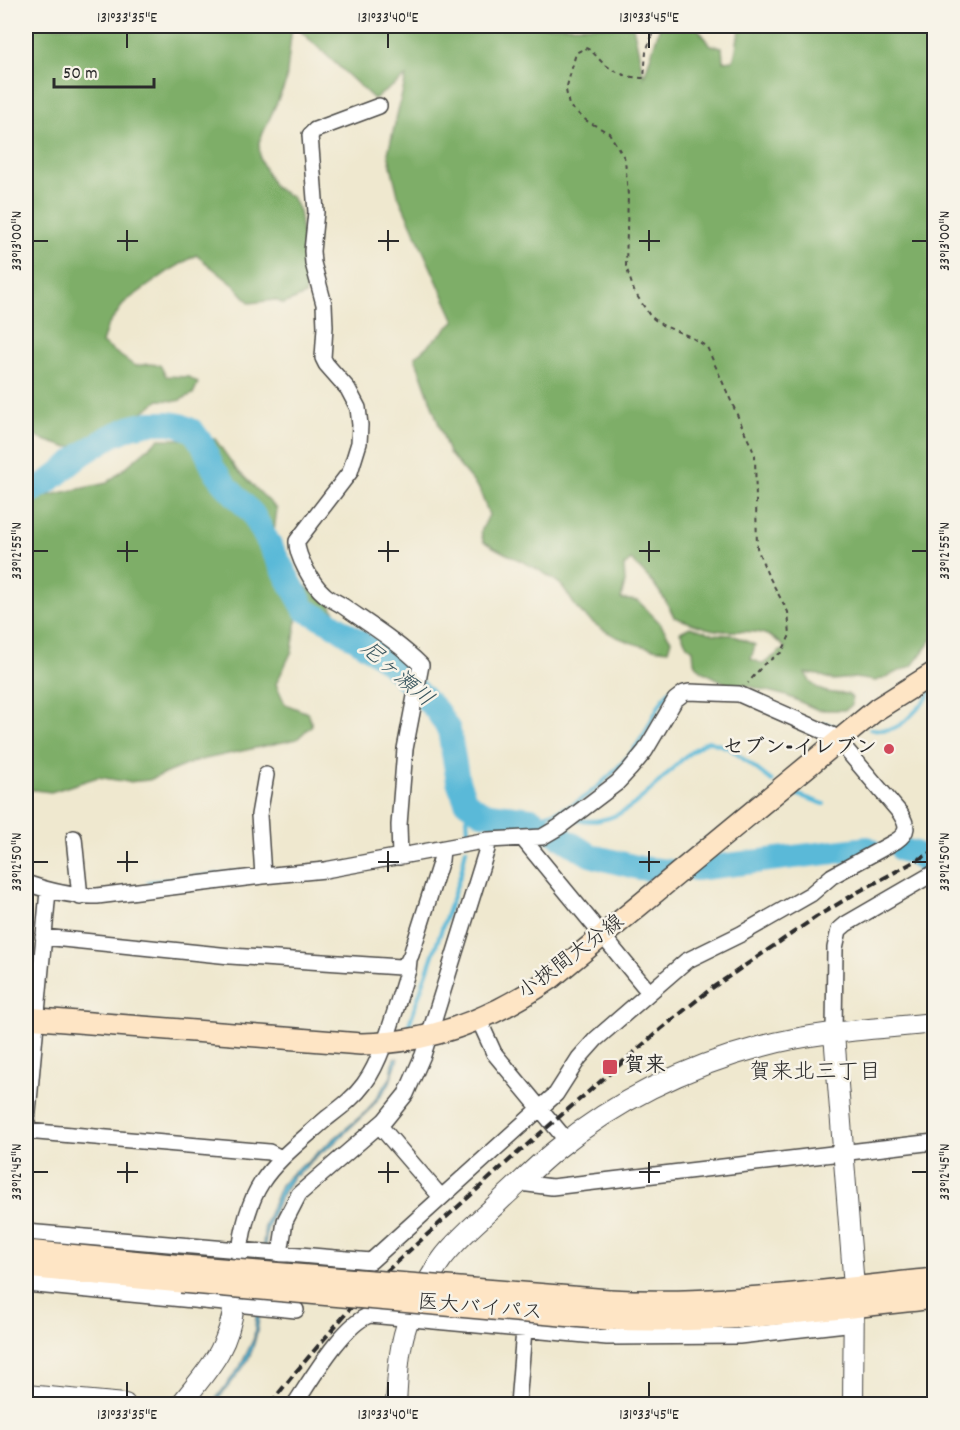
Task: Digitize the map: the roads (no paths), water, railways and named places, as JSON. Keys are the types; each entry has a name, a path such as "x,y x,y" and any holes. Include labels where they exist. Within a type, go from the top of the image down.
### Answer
{"main road":[{"name":"小挾間大分線","path":"31,1018 342,1044 404,1041 479,1020 531,993 896,695 934,673"},
{"name":"医大バイパス","path":"26,1251 182,1274"},
{"name":"医大バイパス","path":"26,1267 182,1274 704,1319 934,1298"},
{"name":"医大バイパス","path":"855,1306 934,1279"}],"street":[{"path":"379,106 315,130 310,135 316,212 312,251 324,304 323,358 348,389 358,408 360,425 359,443 350,472 297,541 297,548 314,583 324,595 339,603 408,652 422,665 414,698 403,768 399,825 400,857"},
{"path":"26,883 48,891 80,897 325,870 482,841 533,839 548,835 616,783 641,758 672,705 679,696 689,692 739,694 832,735 900,813 907,826 905,834 896,841 832,876 811,894 741,934 693,956 612,1023 588,1047 561,1088 371,1261 26,1232"},
{"path":"263,876 259,814 266,775"},
{"path":"74,838 80,897"},
{"path":"523,839 649,992"},
{"path":"181,1404 215,1360 225,1342 234,1305 246,1216 255,1192 269,1170 360,1089 374,1068 404,1041 487,849 482,841"},
{"path":"280,1254 285,1221 299,1194 379,1125 406,1094 404,1041 409,960 441,860 442,850"},
{"path":"853,1404 855,1306 834,1034 835,948 839,930 846,924 934,873"},
{"path":"48,891 44,937 31,1018 26,1132 269,1152 281,1158"},
{"path":"44,937 230,956 396,967 404,966 409,960"},
{"path":"479,1020 494,1053 567,1141"},
{"path":"396,1404 400,1355 410,1318 446,1253 567,1141 635,1097 702,1065 766,1045 834,1034 934,1023"},
{"path":"379,1125 441,1197"},
{"path":"520,1183 552,1187 934,1142"},
{"path":"26,1284 296,1310"},
{"path":"295,1404 321,1365 353,1325 370,1314 607,1337 691,1337 753,1334 855,1306"},
{"path":"518,1404 524,1330"},
{"path":"26,1395 125,1404"}],"water":[{"path":"394,1058 398,1058 389,1085 370,1109 305,1169 298,1172 298,1175 293,1175 279,1200 267,1230 259,1321 253,1347 242,1370 215,1404 212,1404 240,1367 254,1338 265,1224 281,1185 294,1171 308,1162 368,1110 391,1077"}],"waterway":[{"name":"尼ヶ瀬川","path":"26,494 49,481 84,453 111,436 132,427 149,423 170,423 193,431 203,445 213,468 228,488 253,514 305,610 331,623 390,663 437,711 449,730 458,781 466,802 482,813 531,819 590,855 640,868 669,871"},
{"path":"535,818 570,806 600,784 637,745 665,696 677,686 684,685"},
{"path":"870,729 888,730 899,725 916,710 934,688"},
{"path":"824,724 841,728"},
{"path":"577,820 600,820 630,807 681,760 708,741 729,748 772,781"},
{"path":"790,792 824,804"},
{"path":"459,839 468,831 466,802"},
{"path":"531,819 560,820"},
{"name":"尼ヶ瀬川","path":"695,869 868,848"},
{"path":"406,1033 461,873 466,849"},
{"name":"尼ヶ瀬川","path":"902,850 915,853 934,870"},
{"path":"148,882 238,872"}],"railway":[{"path":"270,1404 368,1288 514,1156 661,1029 712,988 816,917 934,851"}],"place":[{"name":"セブン-イレブン","path":"889,749"},
{"name":"賀来","path":"610,1067"}],"district":[{"name":"賀来北三丁目","path":"815,1073"}]}
